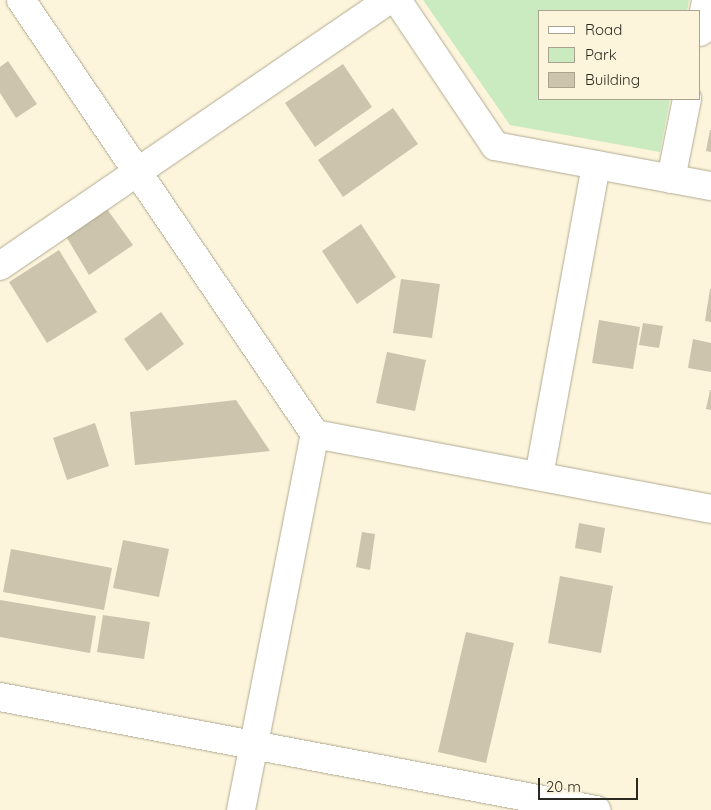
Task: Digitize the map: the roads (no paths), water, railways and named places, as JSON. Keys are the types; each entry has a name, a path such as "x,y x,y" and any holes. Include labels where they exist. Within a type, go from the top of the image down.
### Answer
{"street":[{"path":"21,0 315,434 711,509"},
{"path":"0,266 388,0"},
{"path":"396,0 495,146 711,186"},
{"path":"701,27 706,0"},
{"path":"671,179 687,100"},
{"path":"539,476 596,165"},
{"path":"241,810 315,434"},
{"path":"0,697 254,745 558,806 596,810"}]}
